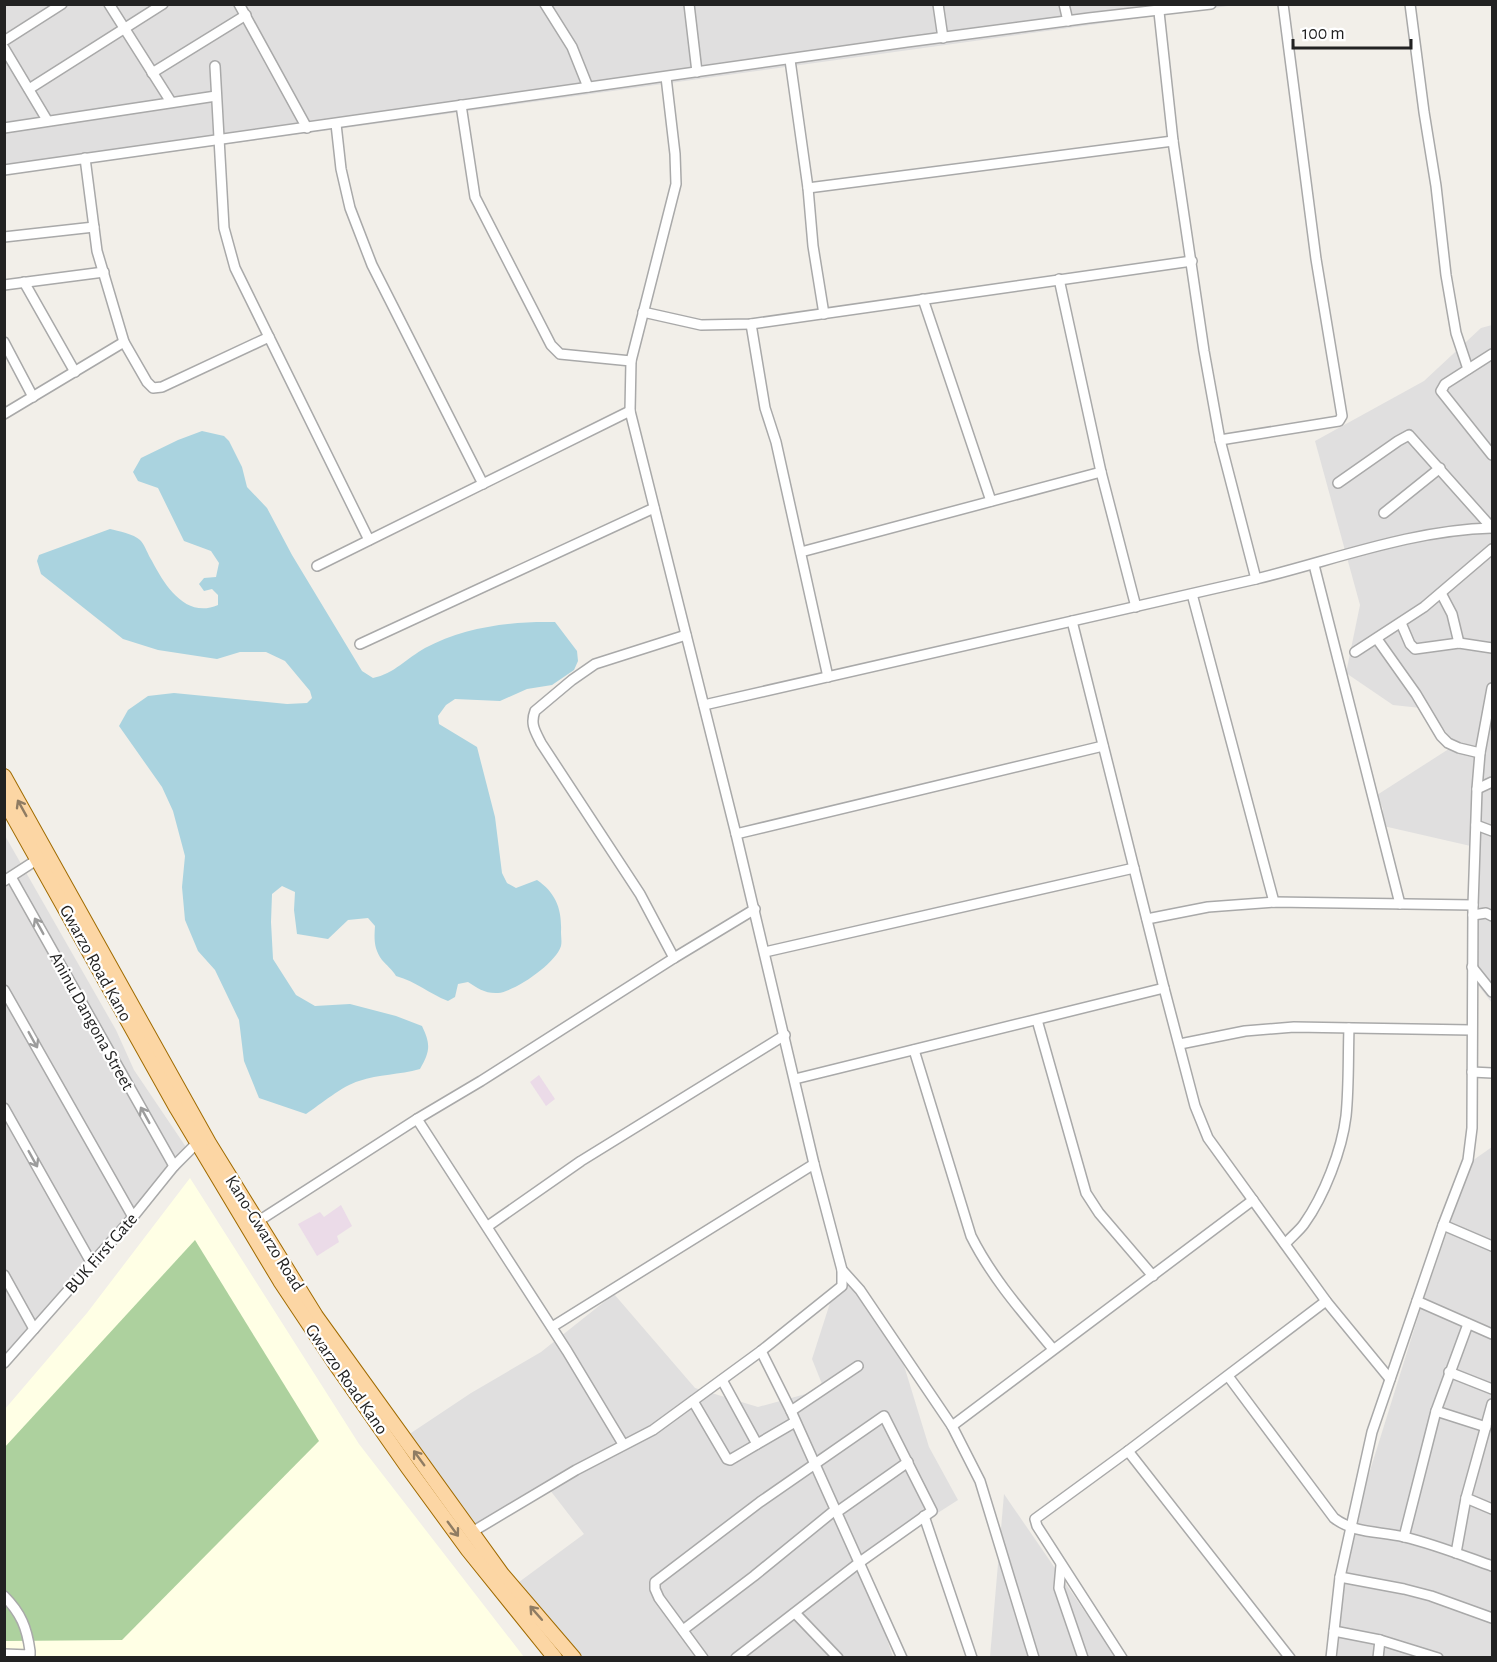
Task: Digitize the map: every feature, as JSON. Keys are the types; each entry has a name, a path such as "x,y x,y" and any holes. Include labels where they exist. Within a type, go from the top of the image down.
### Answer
{"main road":[{"name":"Kano-Gwarzo Road","path":"4,776 209,1143 257,1222 285,1278 316,1316 502,1574 574,1658"},
{"name":"Gwarzo Road Kano","path":"4,800 198,1142 285,1278 338,1368 468,1550 555,1658"}],"street":[{"path":"4,41 62,4"},
{"path":"109,4 171,102"},
{"path":"29,89 162,4"},
{"path":"239,4 307,128"},
{"path":"689,4 697,72"},
{"path":"939,4 943,38"},
{"path":"1064,4 1068,21"},
{"path":"4,170 666,76 1068,21 1159,12 1211,4"},
{"path":"1220,440 1339,421 1342,416 1316,259 1283,4"},
{"path":"1410,4 1436,186 1446,275 1456,333 1468,369"},
{"path":"549,6 572,47 588,87"},
{"path":"1159,12 1173,141 1220,440 1256,579"},
{"path":"152,73 246,15"},
{"path":"4,48 47,120"},
{"path":"789,60 824,314"},
{"path":"215,66 224,228 235,268 369,540"},
{"path":"472,1532 567,1475 653,1430 761,1351 842,1286 842,1270 814,1164 765,952 630,411 631,361 676,184 666,76"},
{"path":"4,128 216,96"},
{"path":"461,105 476,197 551,345 560,354 631,361"},
{"path":"336,124 341,169 350,208 372,265 483,484"},
{"path":"808,188 1173,141"},
{"path":"85,158 97,251 124,342 147,382 153,388 162,387 269,337"},
{"path":"4,237 94,227"},
{"path":"643,312 700,325 751,324 1192,261"},
{"path":"4,285 104,272"},
{"path":"1059,279 1101,472 1137,607"},
{"path":"24,282 75,372"},
{"path":"923,299 991,501"},
{"path":"751,324 765,408 776,442 828,677"},
{"path":"4,342 33,397"},
{"path":"4,414 124,342"},
{"path":"1492,354 1442,387 1442,394 1492,455"},
{"path":"317,566 630,411"},
{"path":"1338,483 1407,434 1412,436 1492,528"},
{"path":"1384,513 1440,468"},
{"path":"801,552 1101,472"},
{"path":"360,644 654,508"},
{"path":"704,705 1256,579 1415,537 1449,531 1492,528"},
{"path":"1355,652 1401,623 1492,549"},
{"path":"1314,565 1400,904"},
{"path":"1441,592 1452,614 1459,643"},
{"path":"1192,594 1274,902"},
{"path":"1072,621 1195,1106 1208,1138 1326,1301 1390,1379"},
{"path":"1401,623 1410,644 1415,649 1459,643 1492,648"},
{"path":"674,958 640,894 541,743 532,725 532,718 535,711 595,664 686,634"},
{"path":"1377,639 1416,694 1441,736 1448,743 1459,748 1480,753"},
{"path":"1331,1658 1340,1577 1372,1432 1443,1225 1468,1160 1472,1128 1471,1030 1477,789 1480,753 1492,688"},
{"path":"736,834 1103,747"},
{"path":"1477,789 1492,782"},
{"path":"1476,825 1492,831"},
{"path":"8,878 38,859"},
{"path":"765,952 1134,868"},
{"name":"Aninu Dangona Street","path":"8,878 174,1166"},
{"path":"1147,919 1208,907 1274,902 1400,904 1473,910 1492,916"},
{"path":"257,1222 417,1119 754,909"},
{"path":"1472,967 1492,992"},
{"path":"795,1079 1164,988"},
{"path":"4,990 133,1217"},
{"path":"1037,1020 1086,1193 1098,1213 1153,1276"},
{"path":"1180,1044 1245,1031 1294,1027 1471,1030"},
{"path":"1285,1244 1303,1226 1312,1211 1332,1170 1344,1131 1349,1028"},
{"path":"488,1226 581,1161 784,1035"},
{"path":"914,1050 971,1236 999,1284 1053,1349"},
{"path":"1472,1072 1492,1072"},
{"path":"4,1108 92,1264"},
{"path":"417,1119 488,1226 623,1444"},
{"name":"BUK First Gate","path":"4,1364 133,1217 174,1166 198,1142"},
{"path":"552,1327 814,1164"},
{"path":"952,1426 1253,1200"},
{"path":"1443,1225 1492,1246"},
{"path":"842,1270 860,1290 952,1426 980,1481 1034,1658"},
{"path":"4,1275 34,1329"},
{"path":"1122,1658 1037,1526 1035,1519 1326,1301"},
{"path":"1417,1301 1492,1334"},
{"path":"1404,1537 1436,1411 1468,1324"},
{"path":"761,1351 791,1411 902,1658"},
{"path":"791,1411 858,1366"},
{"path":"1449,1372 1492,1389"},
{"path":"1228,1376 1334,1518 1349,1528 1404,1537 1492,1566"},
{"path":"722,1380 757,1444"},
{"path":"693,1401 727,1459 795,1422"},
{"path":"1456,1553 1466,1498 1492,1404"},
{"path":"1436,1411 1486,1427"},
{"path":"704,1658 659,1598 655,1582 760,1502 884,1416 932,1509 736,1658"},
{"path":"1482,1442 1492,1447"},
{"path":"1128,1451 1290,1658"},
{"path":"682,1630 836,1511 908,1462"},
{"path":"1466,1498 1492,1509"},
{"path":"924,1516 972,1658"},
{"path":"1061,1563 1059,1588 1083,1658"},
{"path":"1340,1577 1404,1588 1492,1618"},
{"path":"4,1596 23,1620 30,1656 4,1654"},
{"path":"795,1613 837,1657"},
{"path":"1334,1631 1380,1640 1438,1657"},
{"path":"1378,1658 1380,1640"}],"shaded area":[{"path":"5,4 1235,5 5,175"},
{"path":"1492,325 1492,1003 1474,980 1475,847 1379,825 1383,809 1377,795 1455,745 1430,709 1393,705 1346,673 1360,605 1315,441 1424,381 1481,328"},
{"path":"4,834 116,1030 134,1070 192,1156 5,1359"},
{"path":"539,1075 555,1099 546,1106 530,1082"},
{"path":"1492,1147 1492,1657 1337,1658 1348,1541 1423,1301 1472,1161"},
{"path":"190,1178 359,1444 524,1657 5,1658 5,1409 87,1313"},
{"path":"341,1205 352,1226 337,1236 339,1242 317,1256 298,1224 320,1212 324,1217"},
{"path":"852,1282 902,1359 929,1447 958,1500 861,1562 893,1657 572,1657 515,1585 584,1534 546,1485 474,1528 408,1435 471,1393 541,1352 614,1294 695,1388 758,1407 824,1389 812,1359 830,1303"},
{"path":"1004,1494 1116,1657 990,1657"}],"green space":[{"path":"195,1240 319,1441 122,1640 5,1641 4,1448"}],"water":[{"path":"202,431 224,436 229,441 242,467 247,487 267,508 292,555 362,671 373,678 387,673 418,652 440,641 472,630 505,624 555,622 577,651 578,661 574,670 552,685 527,689 500,701 455,699 446,705 438,716 439,724 477,747 495,817 502,873 507,883 516,888 537,880 549,890 559,909 561,946 558,953 544,968 525,982 498,993 486,992 468,982 458,984 455,997 448,1001 396,976 377,952 375,926 368,918 348,920 328,939 297,934 294,910 295,892 282,886 272,894 273,959 296,995 315,1006 350,1004 396,1016 422,1026 428,1043 426,1057 420,1069 352,1083 306,1114 259,1098 244,1061 239,1020 215,970 198,951 185,920 182,887 185,856 173,811 162,787 119,726 128,710 148,696 174,693 287,704 307,703 312,698 310,691 285,661 266,652 240,652 217,659 158,650 123,639 41,574 37,561 39,555 110,529 130,534 140,540 170,590 186,604 196,608 218,605 218,595 212,589 204,591 199,584 204,578 216,577 219,563 211,551 184,541 158,488 138,481 133,472 141,458"}]}
